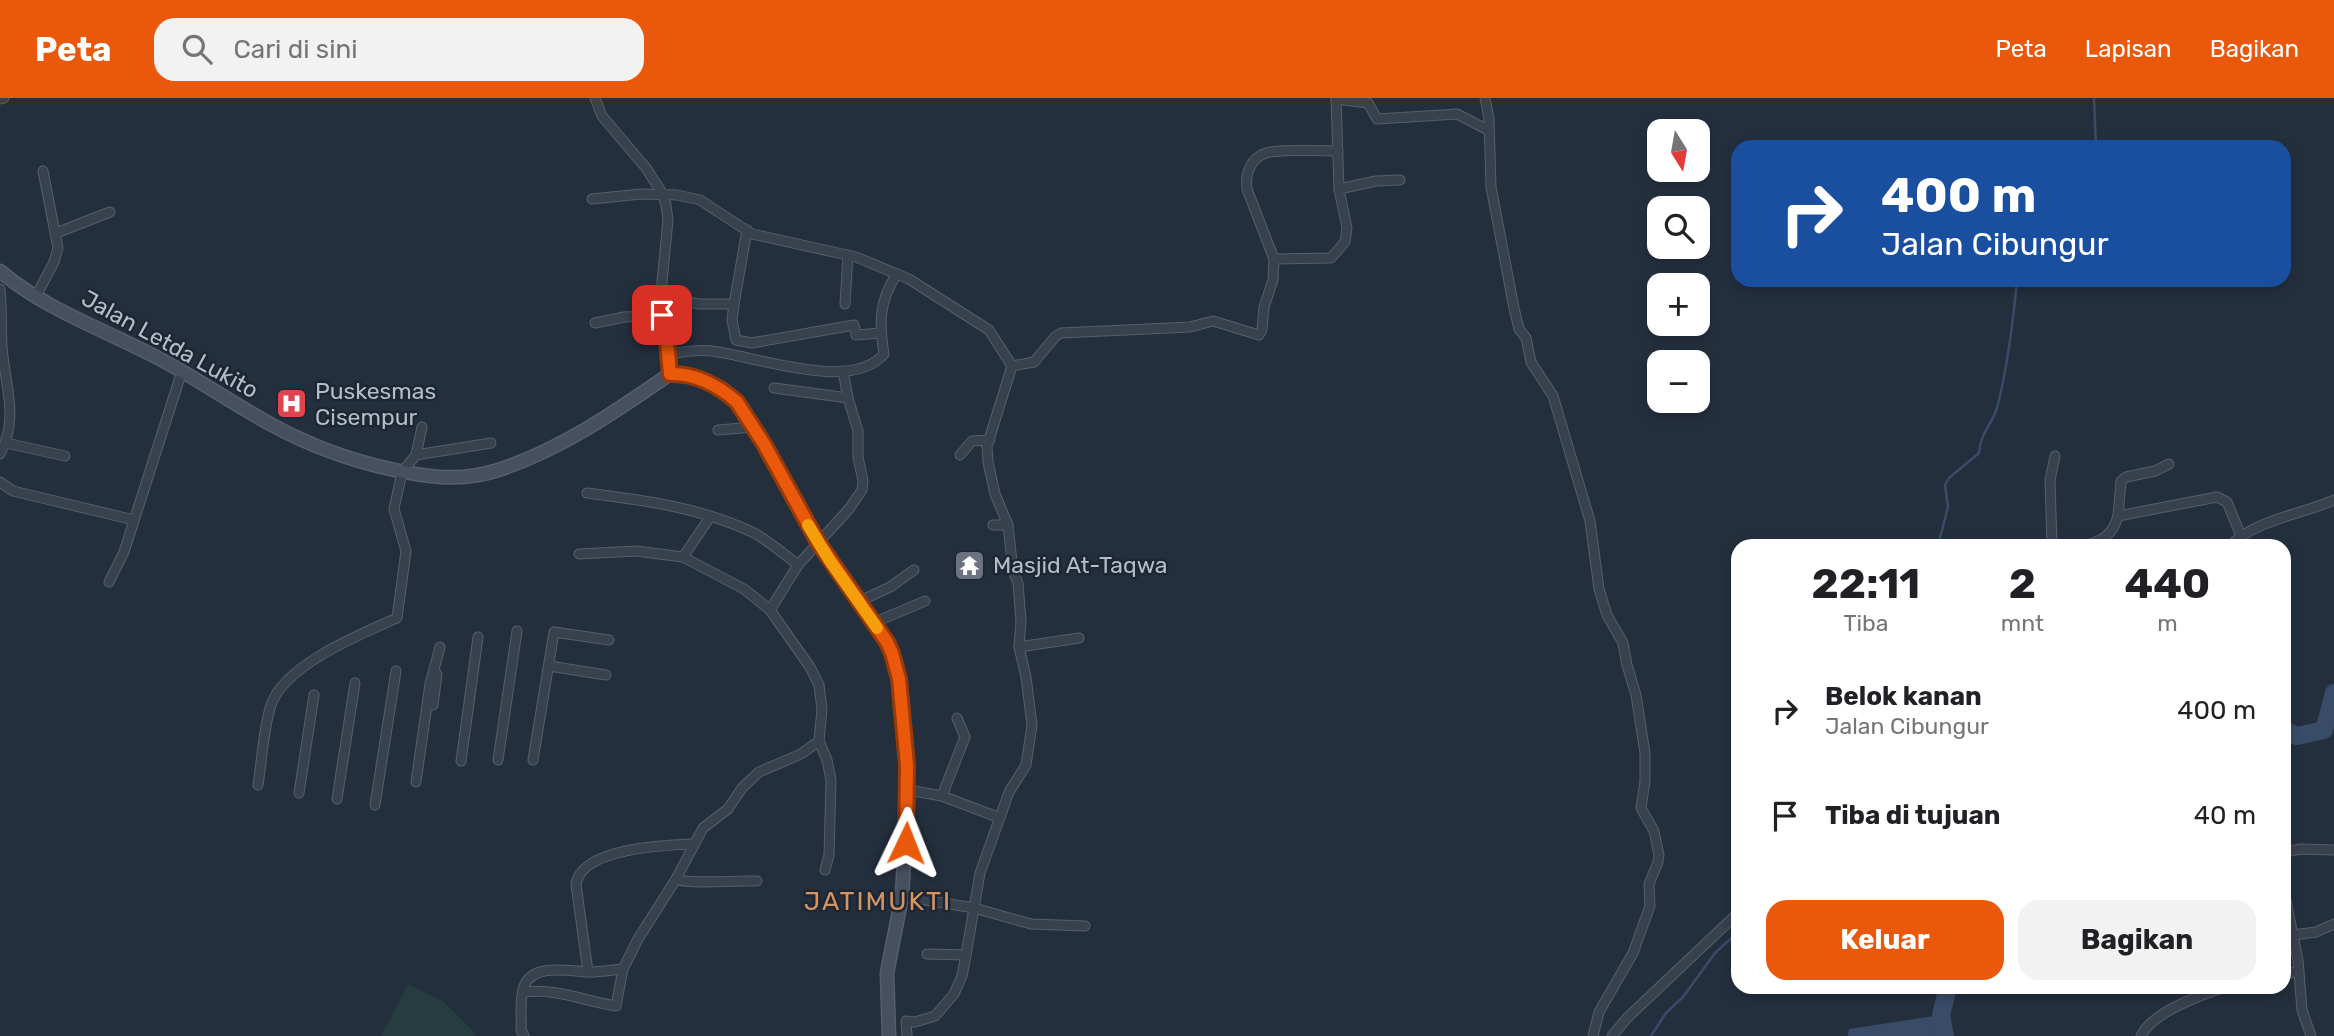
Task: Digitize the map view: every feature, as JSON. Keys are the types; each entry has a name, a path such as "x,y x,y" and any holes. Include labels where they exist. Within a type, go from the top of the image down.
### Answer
{"street":[{"path":"592,199 662,193 699,200 752,234 848,255 909,279 989,330 1012,366 990,440 988,461 991,480 1008,525 1013,571 1018,583 1021,605 1018,647 1026,677 1031,725 1026,765 1009,792 980,873 962,976 954,994 935,1016 915,1022 906,1021 889,1030 887,973 902,896 908,790 899,679 887,642 818,542 737,402 723,389 681,374 670,374 662,315 668,220 662,193 646,168 602,116 595,98"},
{"path":"1485,98 1491,187 1514,308 1519,329 1526,338 1531,362 1553,396 1590,521 1599,589 1607,615 1623,643 1644,743 1645,781 1641,808 1654,831 1659,855 1648,884 1650,906 1633,953 1599,1012 1593,1036"},
{"path":"1273,259 1331,258 1345,242 1347,228 1339,189 1336,99 1368,103 1377,119 1457,114 1488,130"},
{"path":"1012,366 1034,362 1061,333 1190,327 1213,321 1259,335 1273,280 1273,259 1249,196 1246,177 1251,163 1265,153 1338,151"},
{"path":"36,296 58,252 43,171"},
{"path":"1339,189 1376,181 1400,180"},
{"path":"56,233 110,212"},
{"path":"747,230 734,304 736,340 752,343 854,325 856,335 881,333"},
{"path":"845,303 848,255"},
{"name":"Jalan Letda Lukito","path":"0,271 36,296 182,372 274,426 355,461 431,478 460,478 493,471 569,440 670,374"},
{"path":"669,354 692,350 711,351 809,371 843,371 875,365 884,354 881,333 882,303 897,275"},
{"path":"0,289 1,345 11,403 11,421 6,443 0,454"},
{"path":"662,298 699,304 734,304"},
{"path":"595,323 624,317 662,315"},
{"path":"769,610 798,565 857,500 862,490 858,431 843,371"},
{"path":"109,582 124,552 182,372"},
{"path":"774,388 848,398"},
{"path":"258,785 271,704 286,683 318,656 397,618 406,551 394,509 402,472 416,455 422,427"},
{"path":"718,430 753,427"},
{"path":"961,455 972,441 990,440"},
{"path":"6,443 65,456"},
{"path":"416,455 491,443"},
{"path":"2052,539 2050,480 2055,456"},
{"path":"2104,539 2113,531 2118,516 2121,481 2126,477 2163,469 2169,464"},
{"path":"0,482 13,491 134,520"},
{"path":"587,493 629,498 710,517 755,534 798,565"},
{"path":"2118,516 2217,496 2229,506 2241,536"},
{"path":"2238,539 2334,499"},
{"path":"683,557 710,517"},
{"path":"993,525 1008,525"},
{"path":"579,554 636,551 683,557 744,589 769,610 804,658 819,685 822,709 819,741 831,780 829,855 825,870"},
{"path":"858,602 890,587 914,570"},
{"path":"873,623 925,601"},
{"path":"498,761 517,631"},
{"path":"533,760 554,632 609,640"},
{"path":"461,761 478,637"},
{"path":"1018,647 1079,638"},
{"path":"437,666 430,684 416,782 422,768 440,647"},
{"path":"549,666 606,675"},
{"path":"375,805 396,671"},
{"path":"337,799 355,684"},
{"path":"299,793 314,695"},
{"path":"942,796 965,737 957,718"},
{"path":"523,992 560,992 617,1006 624,969 638,939 676,879 703,828 728,809 759,772 801,754 819,741"},
{"path":"908,790 942,796 1000,818"},
{"path":"588,972 576,884 579,873 587,865 611,855 661,846 694,844"},
{"path":"2291,851 2334,850"},
{"path":"676,879 695,882 757,881"},
{"path":"902,896 974,908 1031,924 1085,926"},
{"path":"1612,1036 1627,1018 1731,920"},
{"path":"2291,924 2302,1010 2311,1036"},
{"path":"2293,934 2316,932 2334,925"},
{"path":"927,954 966,955"},
{"path":"524,1036 521,1030 523,992 528,979 536,974 558,970 588,972 624,969"},
{"path":"2291,973 2299,971"},
{"path":"2141,1036 2153,1021 2208,994"},
{"path":"906,1021 908,1036"}],"green space":[{"path":"408,984 444,1002 475,1036 381,1036"}],"water":[{"path":"1941,1015 1948,1027 1949,1036 1848,1036 1849,1029"}],"waterway":[{"path":"2094,98 2096,140"},
{"path":"1940,539 1948,507 1945,485 1949,478 1979,453 1982,439 1997,408 2010,344 2016,287"},
{"path":"2291,733 2297,736 2324,730 2334,693"},
{"path":"1651,1036 1666,1013 1683,997 1715,953 1731,938"},
{"path":"1945,1036 1941,1015 1946,994"}],"slow traffic":[{"path":"808,525 877,628"}],"place":[{"name":"Puskesmas Cisempur","path":"292,404"},
{"name":"Masjid At-Taqwa","path":"970,565"}],"district":[{"name":"JATIMUKTI","path":"878,901"}],"route":[{"path":"662,315 670,374 681,374 723,389 737,402 764,444 830,561 887,642 899,679 903,715 908,790 906,843"}]}
